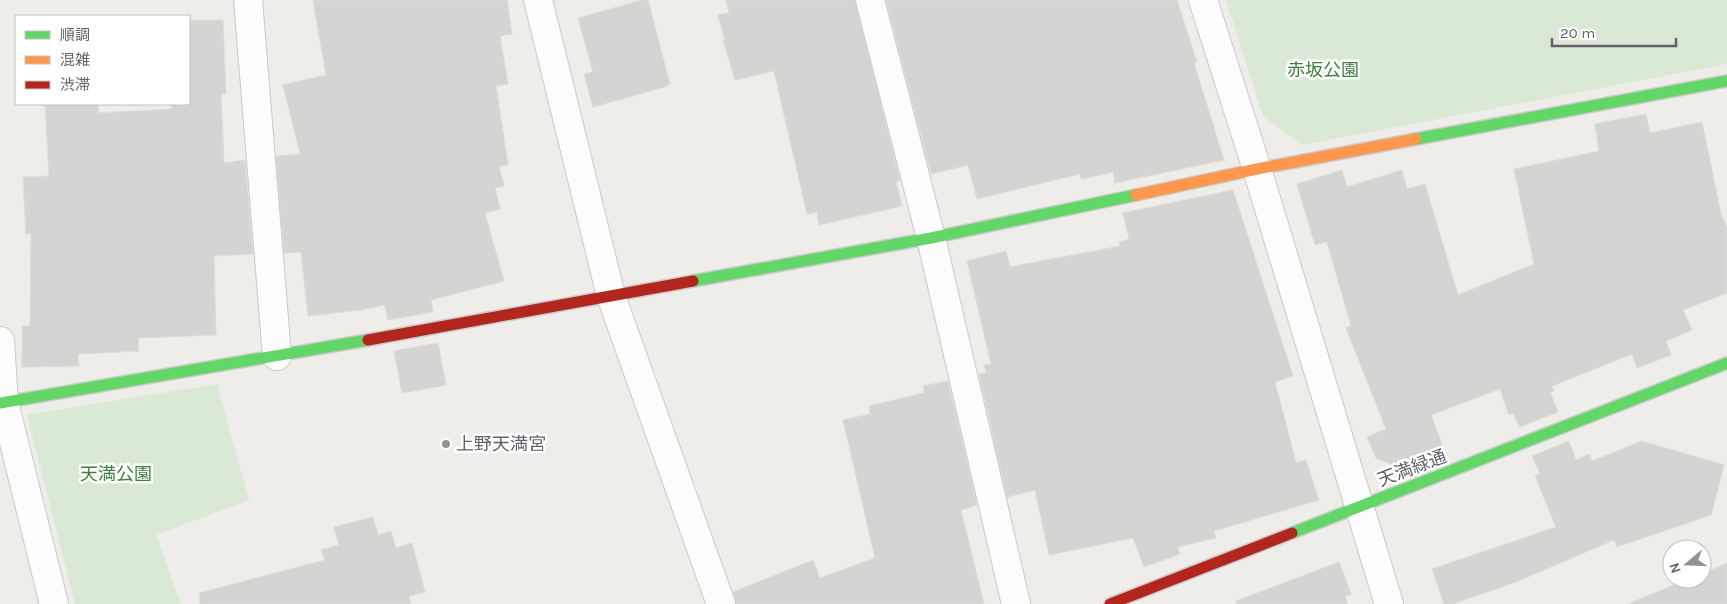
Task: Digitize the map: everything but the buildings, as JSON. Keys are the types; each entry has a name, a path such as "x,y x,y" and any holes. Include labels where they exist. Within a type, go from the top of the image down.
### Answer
{"street":[{"path":"248,0 277,356"},
{"path":"538,0 611,296 721,604"},
{"path":"870,0 931,238 1016,604"},
{"path":"1203,0 1257,169 1389,604"},
{"path":"2,403 277,356 931,238 1257,169 1727,81"},
{"path":"0,341 2,403 54,604"},
{"name":"天満緑通","path":"1110,604 1727,363"}],"green space":[{"name":"赤坂公園","path":"1226,0 1727,0 1727,64 1302,145 1263,116"},
{"name":"天満公園","path":"217,384 249,500 156,535 181,604 75,604 27,415"}],"traffic: fast":[{"path":"1416,139 1727,81"},
{"path":"693,281 931,238 1136,195"},
{"path":"0,403 368,340"},
{"path":"1292,533 1727,363"}],"traffic: slow":[{"path":"1136,195 1257,169 1416,139"}],"traffic: jam":[{"path":"368,340 693,281"},
{"path":"1110,604 1292,533"}],"place":[{"name":"上野天満宮","path":"446,444"}]}
